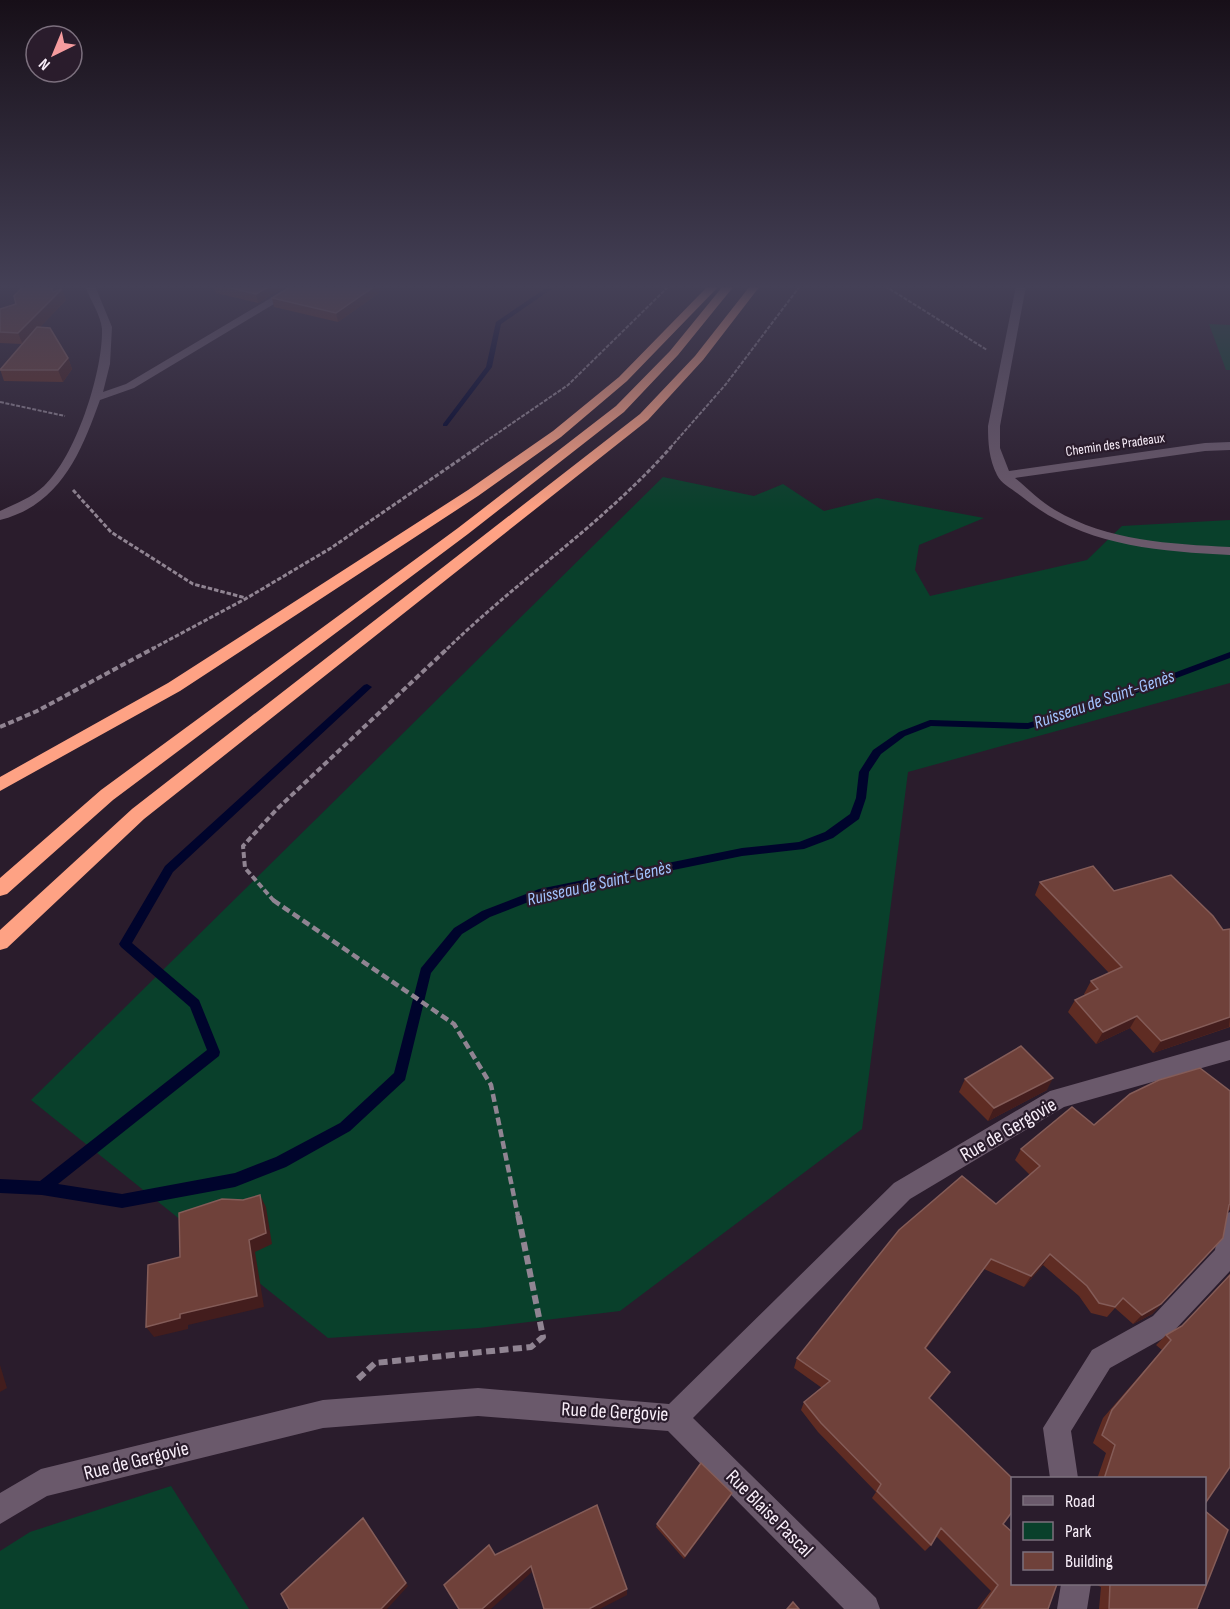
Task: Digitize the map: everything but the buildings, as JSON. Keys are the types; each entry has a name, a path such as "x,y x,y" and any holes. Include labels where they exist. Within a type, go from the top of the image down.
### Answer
{"highway":[{"path":"0,785 174,687 483,487 557,434 623,379 641,361"},
{"path":"0,890 107,795 463,531 620,409 666,361"},
{"path":"0,942 138,814 644,417 696,361"}],"street":[{"path":"0,516 39,497 57,479 76,447 95,398 104,361"},
{"path":"95,398 130,386 172,361"},
{"path":"1005,362 994,426 994,448 1004,476 1050,513 1085,528 1126,540 1161,546 1230,551"},
{"name":"Chemin des Pradeaux","path":"1004,476 1149,454 1230,446"},
{"name":"Rue de Gergovie","path":"0,1510 41,1483 323,1414 478,1402 674,1418 902,1191 1058,1098 1230,1050"},
{"path":"1064,1477 1057,1428 1101,1359 1162,1325 1228,1257 1230,1224"},
{"name":"Rue Blaise Pascal","path":"674,1418 865,1609"},
{"path":"1072,1609 1076,1585"}],"path":[{"path":"0,727 37,711 247,598 341,541 568,385 592,361"},
{"path":"323,1414 375,1363 531,1347 543,1337 491,1085 454,1024 274,901 245,867 243,846 277,809 410,686 488,609 641,481 743,361"},
{"path":"0,402 86,422"},
{"path":"57,479 77,494 111,532 175,573 193,584 247,598"}],"green space":[{"path":"1223,361 1230,361 1230,370 1226,370"},
{"path":"663,477 754,496 783,484 824,511 877,498 984,518 919,545 915,570 930,596 1087,560 1122,526 1230,520 1230,683 908,772 862,1129 620,1311 479,1328 328,1338 31,1100"},
{"path":"171,1486 249,1609 0,1609 0,1551 30,1532"}],"waterway":[{"path":"445,425 489,367 490,361"},
{"name":"Ruisseau de Saint-Genès","path":"42,1188 122,1201 235,1180 281,1162 345,1127 400,1076 425,971 458,931 486,914 539,893 742,852 800,846 829,835 855,816 861,798 864,772 877,752 902,734 930,723 1028,726 1107,701 1230,655"},
{"path":"42,1188 214,1052 195,1004 125,944 169,869 367,687"},
{"name":"Ruisseau de Saint-Genès","path":"0,1186 42,1188"}]}
